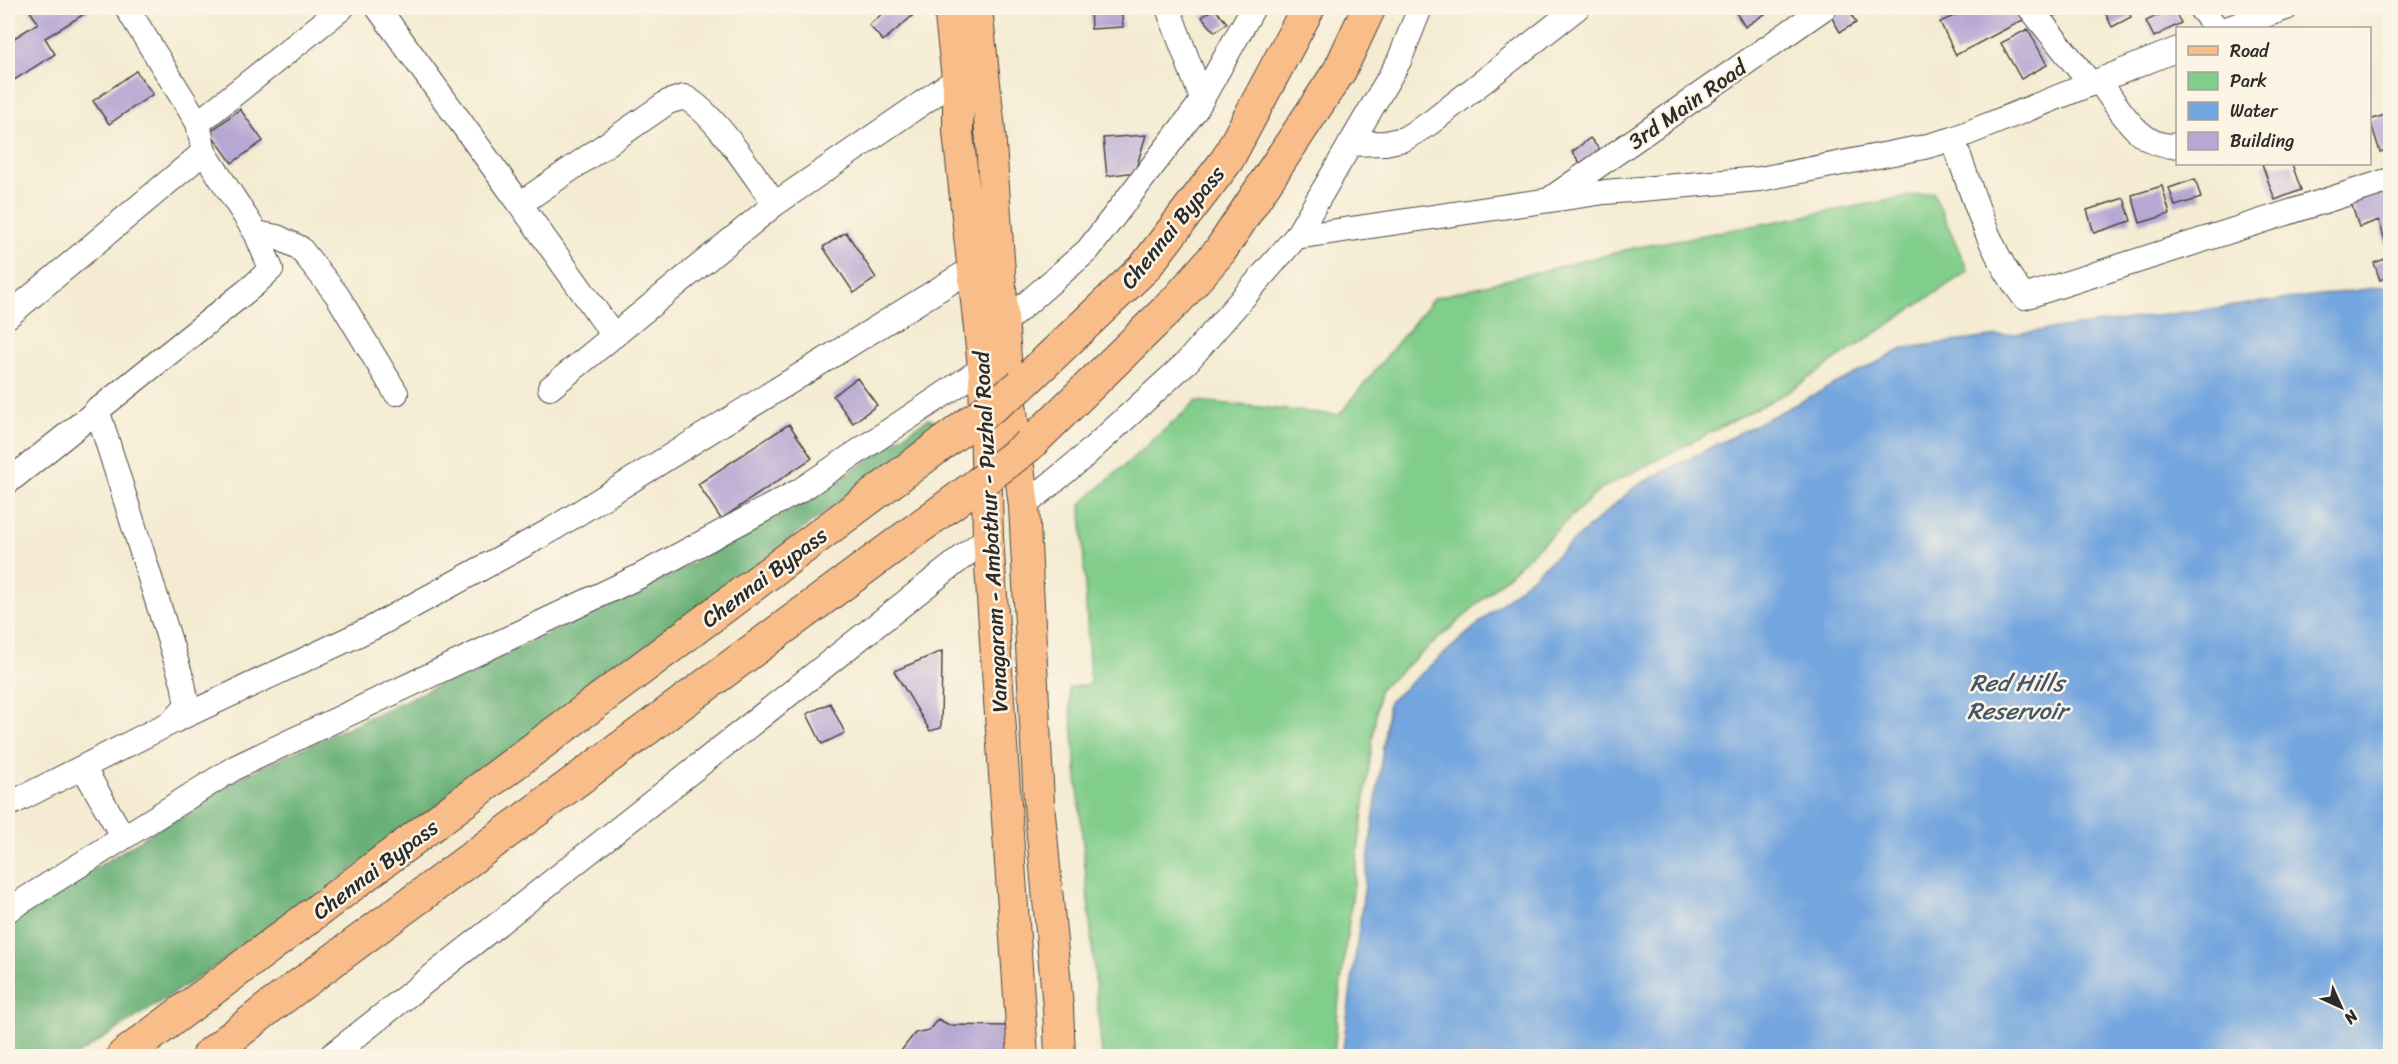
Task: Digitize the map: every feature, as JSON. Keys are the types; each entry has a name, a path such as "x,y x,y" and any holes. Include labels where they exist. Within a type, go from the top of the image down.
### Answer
{"highway":[{"name":"Chennai Bypass","path":"123,1056 1020,386 1145,267 1227,160 1308,8"},
{"name":"Chennai Bypass","path":"208,1056 270,1007 933,519 1037,438 1177,300 1220,251 1340,70 1369,8"}],"main road":[{"name":"Vanagaram - Ambathur - Puzhal Road","path":"949,8 957,79 958,132 973,268 988,344 988,537 1023,1056"},
{"path":"977,8 990,130 988,344 1006,373 1024,506 1039,803 1058,1007 1060,1056"}],"street":[{"path":"8,482 271,269 256,233 204,152 198,123 127,8"},
{"path":"198,123 342,8"},
{"path":"378,8 614,336"},
{"path":"1168,8 1202,99"},
{"path":"8,910 236,767 638,577 799,491 988,344 1088,250 1202,99 1253,8"},
{"path":"1024,506 1081,459 1187,362 1296,237 1399,61 1420,8"},
{"path":"1350,144 1404,140 1430,123 1577,8"},
{"name":"3rd Main Road","path":"1549,200 1824,8"},
{"path":"2030,8 2141,135 2155,144 2169,147 2176,145"},
{"path":"2200,8 2216,27"},
{"path":"2232,27 2286,8"},
{"path":"1296,237 1605,192 1760,179 1924,147 1953,139 2176,50"},
{"path":"550,388 776,204 957,79"},
{"path":"520,204 668,102 684,97 696,104 709,117 776,204"},
{"path":"1953,139 1989,241 2008,277 2024,297 2391,180"},
{"path":"8,316 204,152"},
{"path":"256,233 277,237 300,248 337,295 396,393"},
{"path":"8,806 172,722 374,627 548,532 973,268"},
{"path":"97,409 183,683 187,705 172,722"},
{"path":"331,1056 988,537"},
{"path":"84,767 123,837"}],"green space":[{"path":"1933,192 1968,271 1788,392 1601,489 1460,620 1379,690 1339,998 1334,1056 1102,1056 1069,688 1090,684 1081,504 1197,401 1339,415 1434,298 1634,248"},
{"path":"927,419 945,422 270,931 76,1056 8,1056 8,923 243,776 647,588 808,501"}],"water":[{"name":"Red Hills Reservoir","path":"2390,286 2390,1056 1342,1056 1389,702 1636,486 1905,348"}],"building":[{"path":"28,8 94,8 45,38 55,54 8,84 8,42 38,23"},
{"path":"889,8 916,8 918,11 883,41 869,25"},
{"path":"1090,8 1121,8 1123,27 1091,29"},
{"path":"1214,8 1227,23 1215,32 1202,17"},
{"path":"1741,8 1769,8 1771,10 1745,27 1735,11"},
{"path":"1826,8 1848,8 1856,23 1840,32"},
{"path":"1971,8 2014,8 2025,19 1956,55 1940,22"},
{"path":"2038,8 2070,8 2044,20"},
{"path":"2103,8 2127,8 2131,17 2112,27"},
{"path":"2173,8 2181,23 2154,37 2146,21"},
{"path":"2028,29 2047,65 2021,79 2001,43"},
{"path":"136,71 153,94 109,124 93,101"},
{"path":"240,109 263,141 232,163 210,132"},
{"path":"2390,113 2390,149 2380,152 2371,120"},
{"path":"1146,135 1135,172 1107,176 1103,138"},
{"path":"1590,138 1600,150 1581,164 1572,152"},
{"path":"2262,165 2292,165 2301,190 2275,200"},
{"path":"2195,179 2201,198 2175,206 2169,188"},
{"path":"2162,186 2170,214 2140,223 2132,195"},
{"path":"2390,190 2390,247 2387,248 2379,220 2359,227 2350,200"},
{"path":"2124,198 2131,221 2094,233 2087,210"},
{"path":"846,232 876,278 854,293 823,247"},
{"path":"2390,257 2390,276 2380,280 2374,263"},
{"path":"857,378 877,405 853,423 833,396"},
{"path":"789,424 812,458 721,519 698,484"},
{"path":"942,651 941,728 930,731 894,671"},
{"path":"830,703 845,733 822,744 807,714"},
{"path":"938,1019 949,1025 1009,1026 1011,1056 897,1056 915,1033 929,1030"}]}
